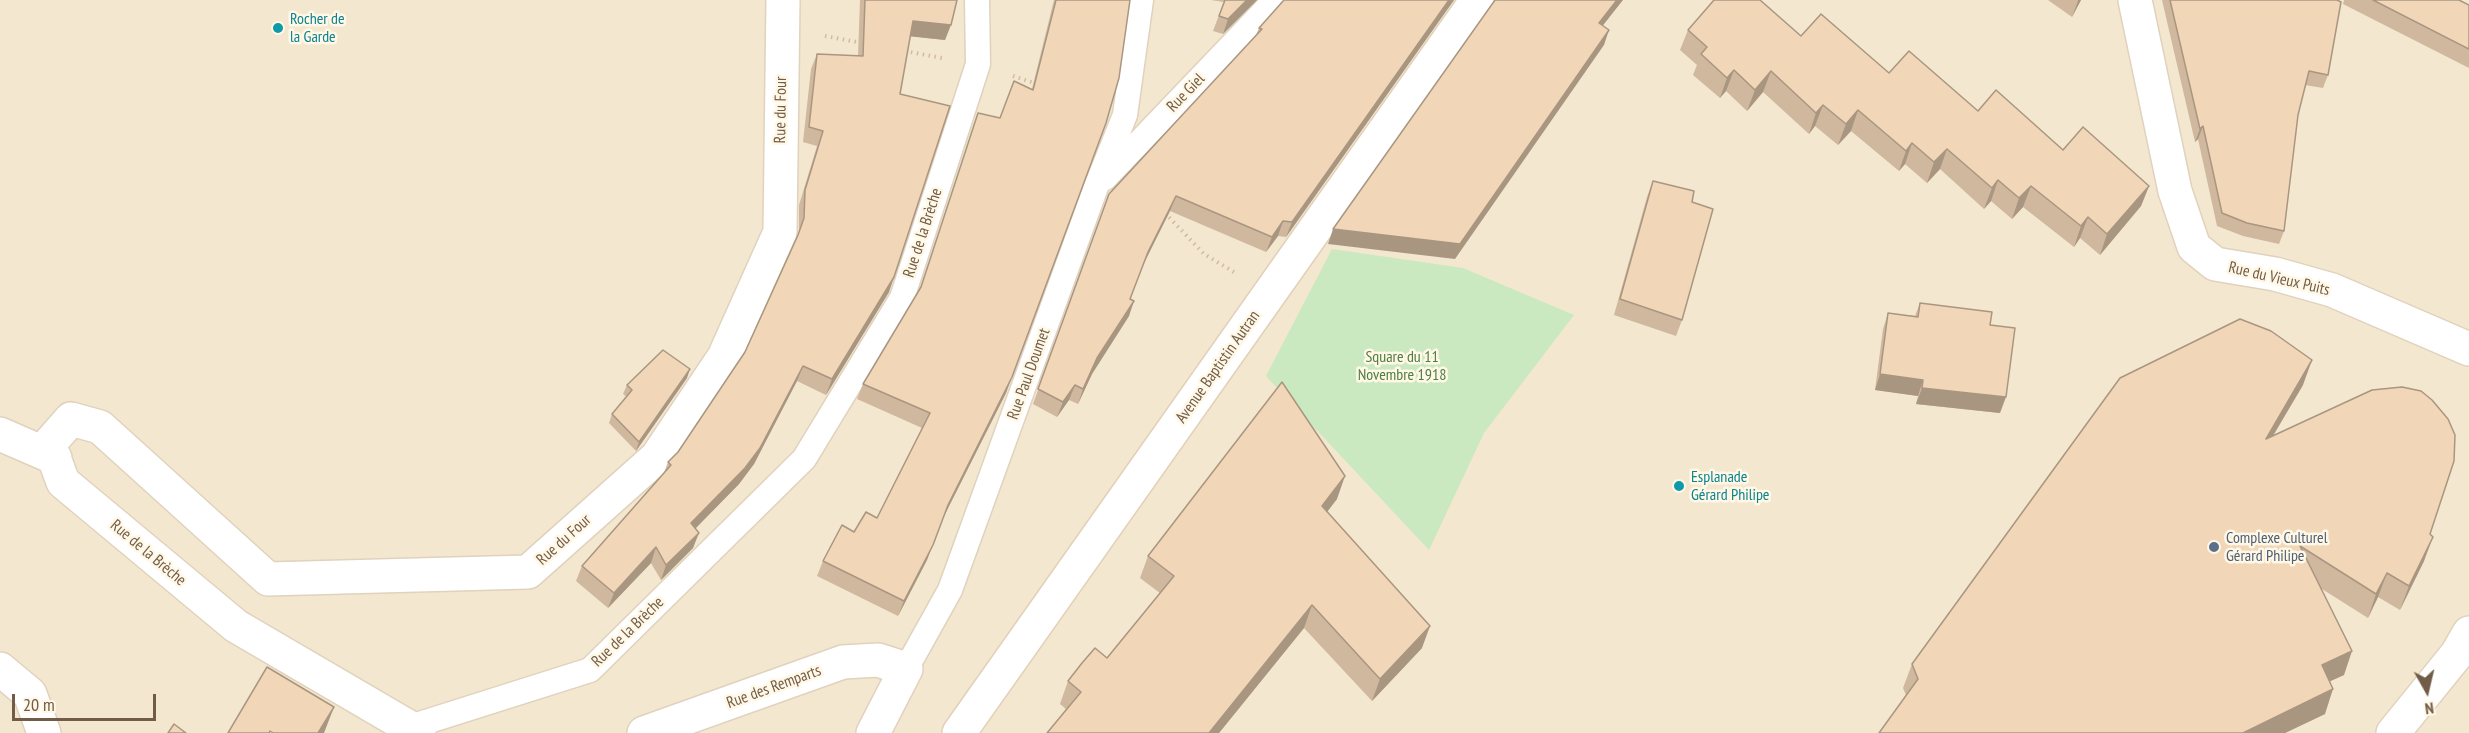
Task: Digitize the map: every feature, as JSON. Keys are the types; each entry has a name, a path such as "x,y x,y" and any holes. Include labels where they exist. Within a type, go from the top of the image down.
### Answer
{"street":[{"name":"Rue du Four","path":"55,458 49,444 72,419 100,427 268,579 528,572 657,457 724,357 780,232 783,0"},
{"name":"Avenue Baptistin Autran","path":"959,733 1477,0"},
{"name":"Rue du Vieux Puits","path":"2135,0 2175,191 2194,247 2215,264 2275,274 2332,290 2469,349"},
{"path":"0,434 55,458"},
{"name":"Rue de la Brèche","path":"55,458 63,482 236,626 414,730"},
{"path":"2393,733 2457,654 2469,633"},
{"name":"Rue des Remparts","path":"644,733 843,662 878,660 906,669"},
{"path":"0,669 30,694 44,733"},
{"name":"Rue Paul Doumet","path":"873,733 906,669"}],"lane":[{"name":"Rue de la Brèche","path":"414,730 590,670 804,459 902,298 978,64 977,0"},
{"name":"Rue Paul Doumet","path":"906,669 950,590 1096,187 1125,115 1141,0"},
{"name":"Rue Giel","path":"1096,187 1275,0"}],"path":[{"path":"782,83 822,36 867,44"},
{"path":"901,50 978,64 1046,87"},
{"path":"1163,211 1204,254 1235,273"}],"shaded area":[{"path":"0,0 2469,0 2469,733 0,733"}],"green space":[{"name":"Square du 11 Novembre 1918","path":"1332,249 1463,268 1574,315 1484,433 1429,550 1266,376"}],"building":[{"path":"865,0 957,0 951,25 913,21 900,94 950,106 894,277 832,379 803,366 760,448 745,468 691,523 699,533 666,565 656,547 614,593 582,566 671,465 668,462 678,452 745,352 804,218 805,190 823,131 809,127 817,54 863,56"},
{"path":"1056,0 1130,0 1119,78 1106,123 1012,377 948,505 933,545 904,601 823,561 842,525 854,532 866,512 877,518 930,413 863,384 921,287 978,113 1000,118 1014,81 1033,90"},
{"path":"1225,0 1247,0 1228,19 1219,16"},
{"path":"1284,0 1449,0 1292,222 1283,221 1272,237 1176,196 1148,252 1130,299 1134,301 1097,358 1083,389 1075,385 1063,402 1038,389 1109,194 1262,29 1259,28"},
{"path":"1495,0 1617,0 1599,23 1609,30 1460,244 1333,229"},
{"path":"1714,0 1760,0 1801,36 1821,14 1889,73 1909,51 1978,111 1996,90 2063,150 2083,127 2149,186 2107,234 2088,217 2081,226 2031,186 2019,198 1998,180 1992,188 1947,149 1934,162 1912,143 1906,151 1858,110 1846,124 1823,105 1816,113 1771,71 1755,90 1734,70 1727,78 1701,54 1707,47 1688,30"},
{"path":"2170,0 2337,0 2341,2 2328,75 2309,71 2298,115 2284,231 2247,223 2222,213 2203,126 2200,129"},
{"path":"2373,0 2459,0 2469,5 2469,49"},
{"path":"1653,181 1694,191 1692,202 1713,209 1682,320 1620,299"},
{"path":"1920,303 1992,312 1990,325 2015,328 2006,397 1922,388 1923,380 1880,374 1888,313 1918,317"},
{"name":"Complexe Culturel Gérard Philipe","path":"2240,319 2271,331 2312,360 2266,439 2372,390 2402,387 2421,391 2432,400 2448,419 2455,435 2454,461 2430,534 2433,537 2409,586 2387,573 2376,594 2300,546 2352,651 2322,665 2333,689 2243,733 1879,733 1918,679 1912,664 2120,378"},
{"path":"663,350 690,369 639,442 612,414 632,390 627,385"},
{"path":"1282,382 1345,476 1322,506 1430,626 1380,679 1312,605 1209,733 1047,733 1081,692 1068,681 1082,663 1095,648 1107,658 1174,576 1148,556"},
{"path":"267,667 334,707 318,733 273,733 270,731 269,733 228,733"},
{"path":"174,724 186,733 168,733"}],"place":[{"name":"Rocher de la Garde","path":"278,28"},
{"name":"Esplanade Gérard Philipe","path":"1679,486"},
{"name":"Complexe Culturel Gérard Philipe","path":"2214,547"}]}
